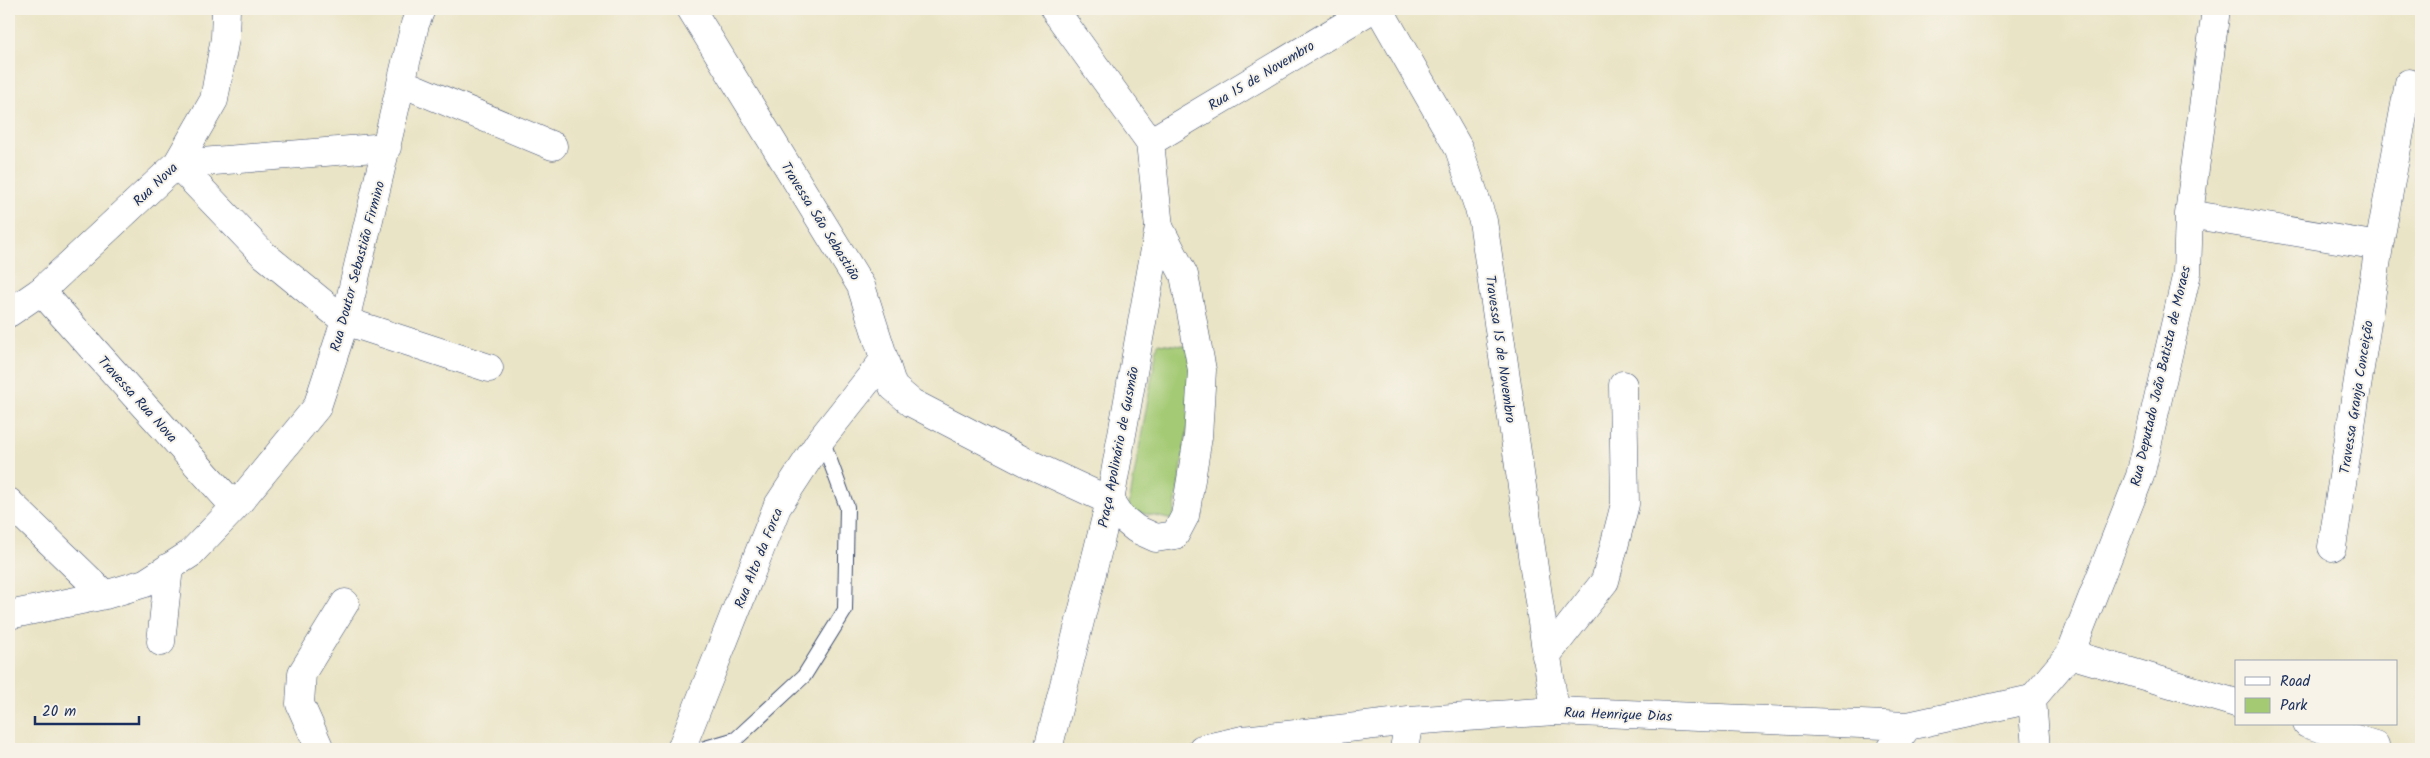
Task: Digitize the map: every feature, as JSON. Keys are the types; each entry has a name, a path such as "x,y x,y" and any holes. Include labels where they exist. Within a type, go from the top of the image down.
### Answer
{"street":[{"name":"Rua Nova","path":"9,313 41,291 177,164 214,100 225,38 226,9"},
{"name":"Rua Doutor Sebastião Firmino","path":"9,615 105,595 145,583 190,554 235,507 317,407 345,321 415,24 421,9"},
{"name":"Travessa São Sebastião","path":"691,9 861,286 893,387 912,403 1030,464 1110,501 1120,516 1136,529 1156,538 1175,535 1185,516 1198,437 1202,370 1184,275 1159,227"},
{"path":"1054,9 1150,142"},
{"name":"Rua 15 de Novembro","path":"1150,142 1372,9"},
{"name":"Travessa 15 de Novembro","path":"1379,9 1459,148 1483,221 1555,711"},
{"name":"Rua Deputado João Batista de Moraes","path":"2032,700 2070,654 2140,476 2187,273 2189,214 2216,9"},
{"name":"Travessa Granja Conceição","path":"2332,547 2379,246 2409,83"},
{"path":"402,84 553,146"},
{"name":"Praça Apolinário de Gusmão","path":"1048,749 1110,501 1159,227 1150,142"},
{"path":"177,164 387,147"},
{"path":"177,164 264,254 345,321 489,368"},
{"path":"2189,214 2379,246"},
{"name":"Travessa Rua Nova","path":"41,291 235,507"},
{"name":"Rua Alto da Forca","path":"681,749 777,507 822,438 884,360"},
{"path":"1546,656 1606,581 1625,504 1623,385"},
{"path":"9,502 105,595"},
{"path":"161,642 169,567"},
{"path":"320,749 300,704 302,673 345,603"},
{"path":"2070,654 2235,703"},
{"path":"2032,700 2036,749"},
{"name":"Rua Henrique Dias","path":"1202,749 1243,740 1409,721 1555,711 1908,726 2032,700"},
{"path":"1404,749 1409,721"},
{"path":"1891,749 1908,726"},
{"path":"2314,726 2376,744"}],"lane":[{"path":"702,749 736,739 804,676 845,610 847,506 822,438"}],"green space":[{"path":"1158,343 1191,347 1190,413 1173,520 1128,510"}]}
